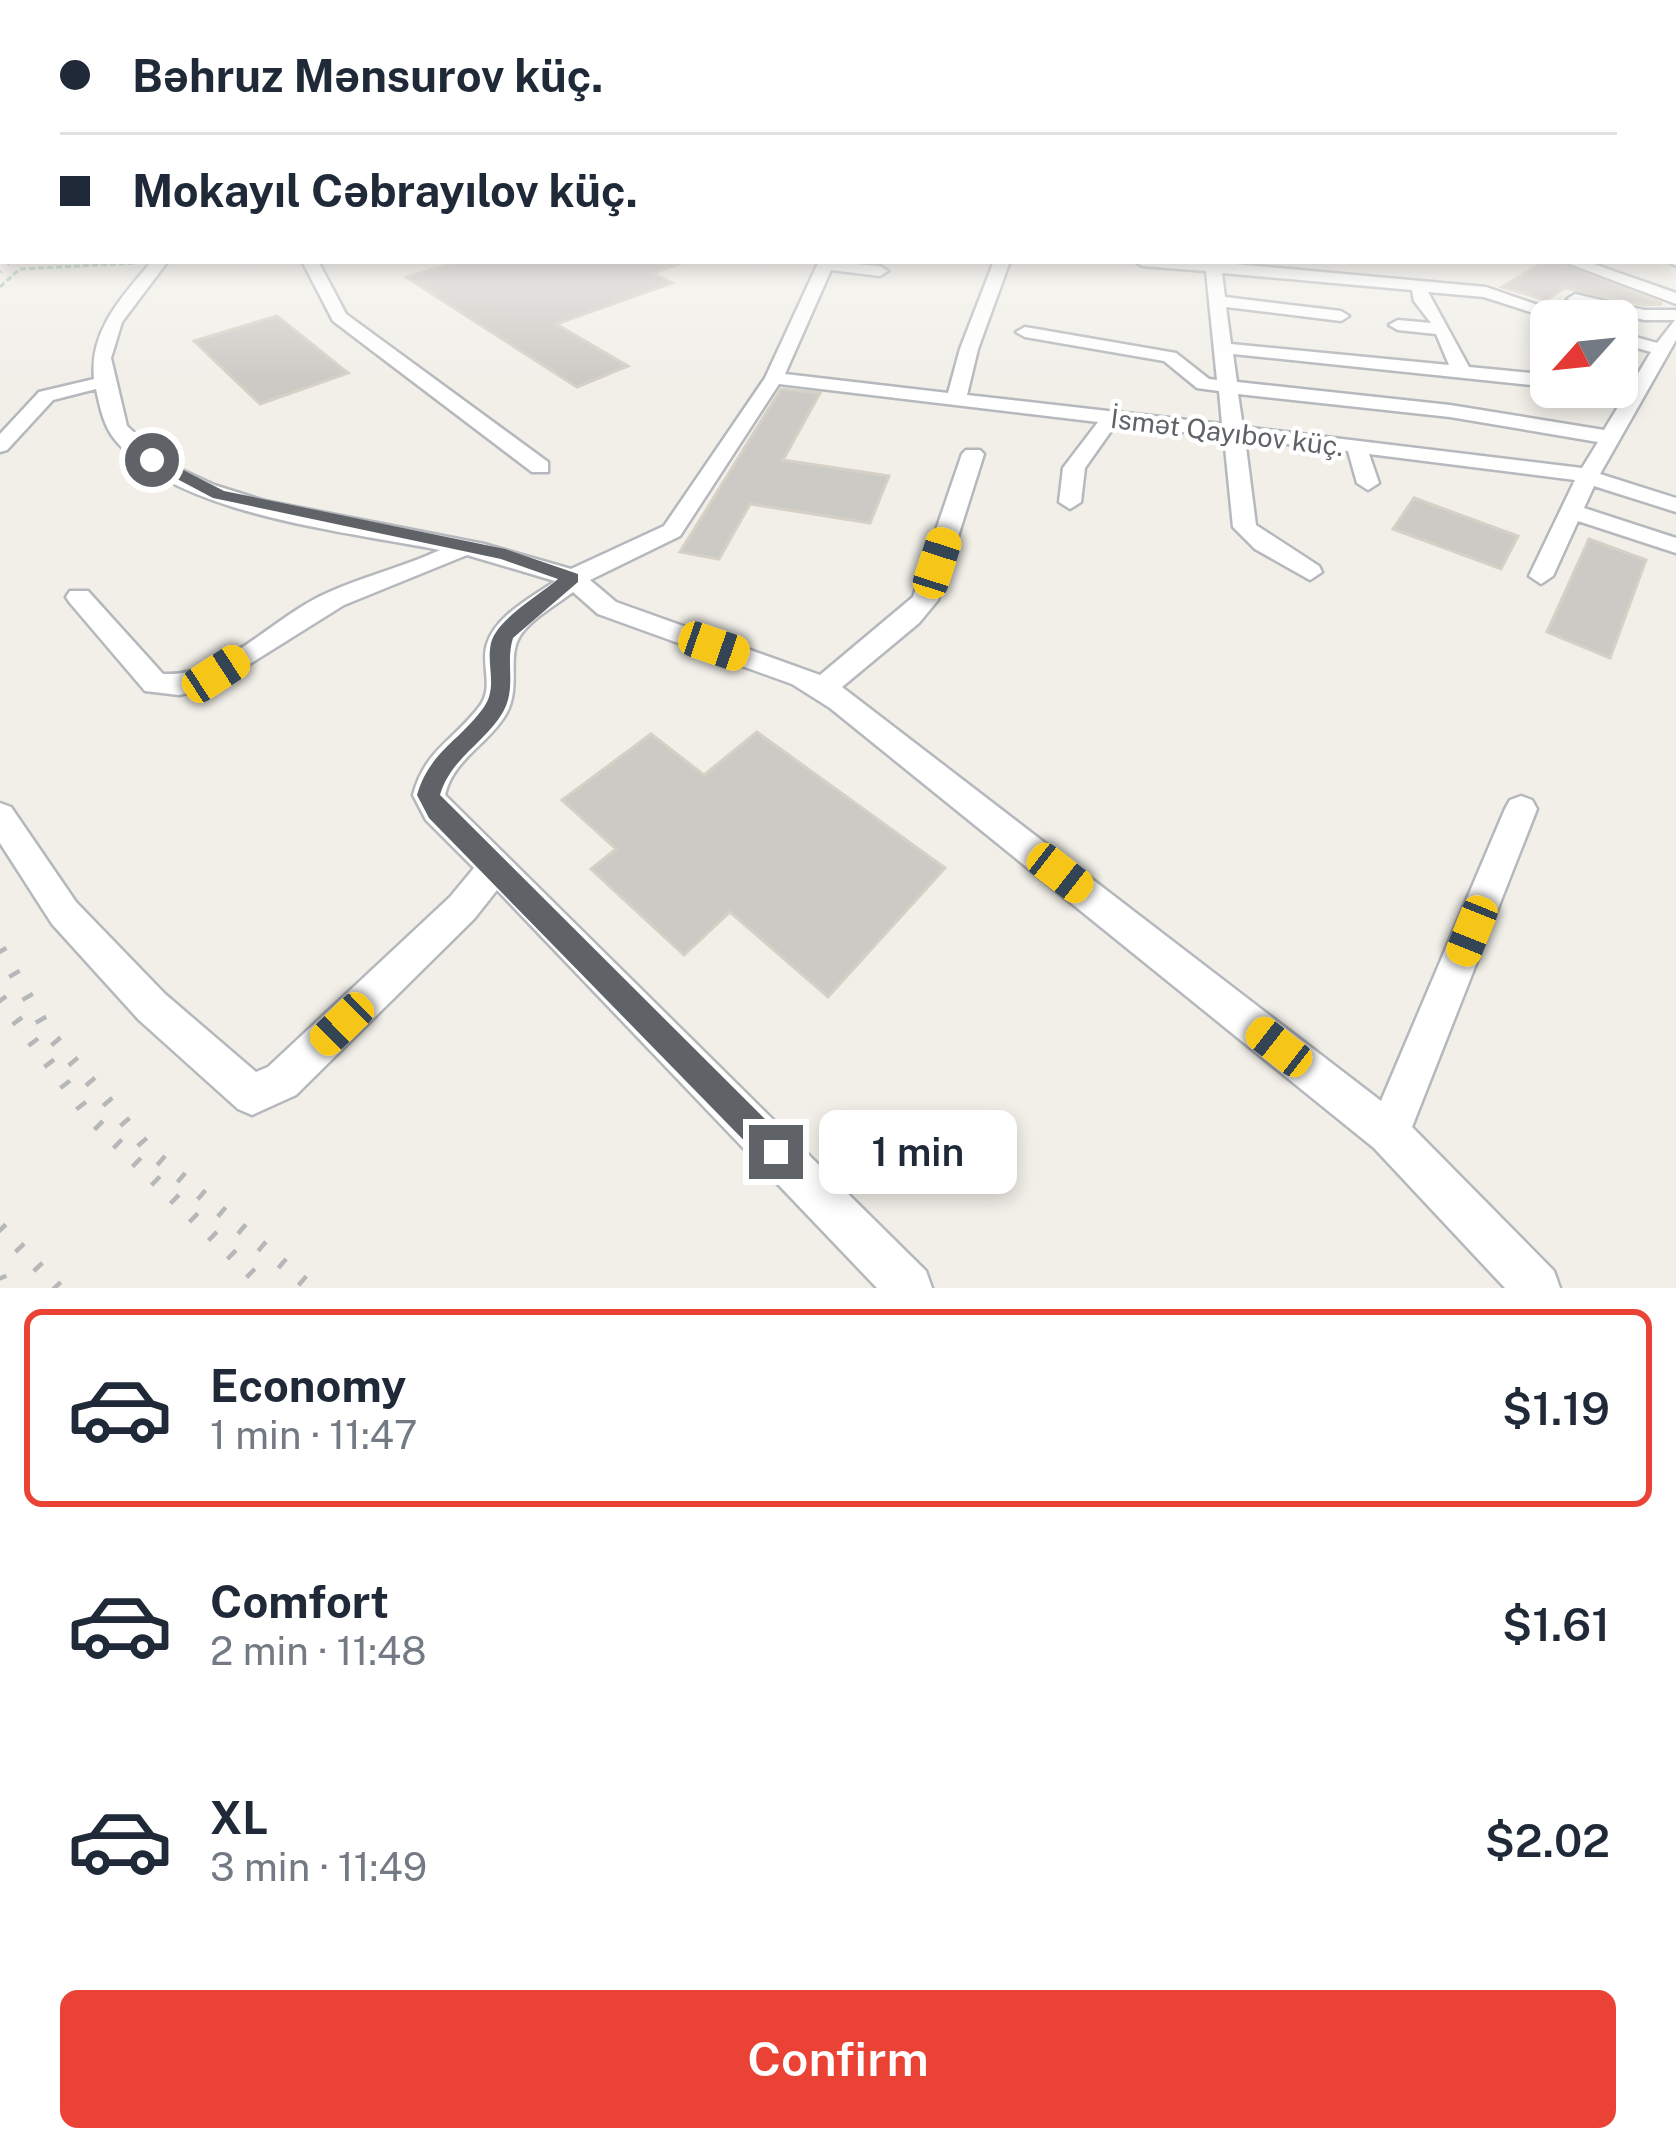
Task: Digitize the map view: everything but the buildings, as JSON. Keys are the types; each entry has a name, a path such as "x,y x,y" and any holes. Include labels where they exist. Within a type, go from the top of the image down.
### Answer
{"street":[{"path":"158,264 110,329 102,350 103,382 113,419 127,441 194,483 291,513 505,555 572,578 608,608 822,688 1389,1133 1537,1288"},
{"path":"312,264 339,317 540,466"},
{"path":"826,264 774,378 672,531 572,578 504,634 500,645 502,690 493,711 435,771 428,785 437,812 496,866 909,1288"},
{"path":"833,264 880,271"},
{"path":"956,401 969,349 1001,264"},
{"path":"1178,264 1505,295 1530,304"},
{"path":"1578,264 1676,299"},
{"path":"1213,267 1245,526 1263,544 1310,572"},
{"path":"1419,286 1422,301 1442,329 1461,371"},
{"path":"1575,299 1644,315 1676,315"},
{"path":"1216,302 1342,316"},
{"path":"1398,325 1442,329"},
{"path":"1541,576 1588,476 1676,325"},
{"path":"1025,332 1170,357 1198,382 1450,411 1613,438"},
{"path":"1638,343 1660,349"},
{"path":"1222,348 1530,379"},
{"name":"İsmət Qayıbov küç.","path":"774,378 1588,476 1676,505"},
{"path":"0,446 46,396 103,382"},
{"path":"1070,502 1074,468 1110,419"},
{"path":"1357,448 1368,483"},
{"path":"822,688 925,599 973,454"},
{"path":"1571,511 1676,546"},
{"path":"79,597 155,684 168,687 216,674 311,611 463,547"},
{"path":"1389,1133 1521,809"},
{"path":"0,816 64,913 152,1007 252,1096 282,1081 462,908 496,866"}],"path":[{"path":"1,287 20,268 100,264"}],"railway":[{"path":"0,272 8,264"},
{"path":"0,949 48,1032 149,1150 311,1288"},
{"path":"0,998 89,1116 266,1288"},
{"path":"0,1227 58,1288"},
{"path":"0,1276 5,1288"}],"route":[{"path":"152,460 219,494 505,555 572,578 504,634 500,645 502,690 493,711 435,771 429,795 437,812 512,881 776,1152"}]}
